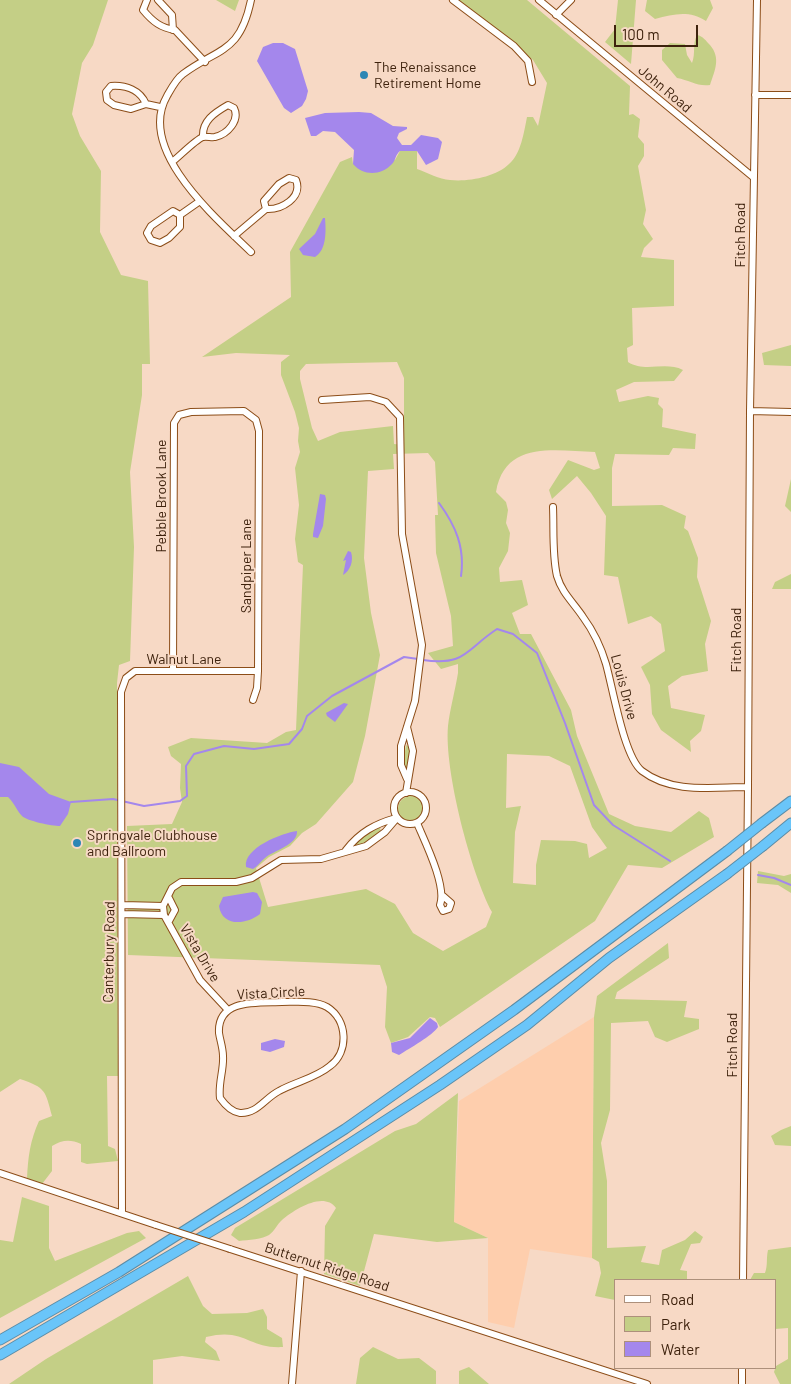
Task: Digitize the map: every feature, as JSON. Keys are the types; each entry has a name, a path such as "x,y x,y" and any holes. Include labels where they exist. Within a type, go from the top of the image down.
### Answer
{"highway":[{"path":"0,1340 119,1272 345,1129 514,1010 791,801"},
{"path":"0,1355 244,1212 440,1085 526,1025 609,958 727,874 791,823"}],"street":[{"path":"147,0 143,10 148,17 165,30 173,30"},
{"path":"158,0 172,15 173,30 205,62"},
{"path":"251,252 200,200 172,162 160,136 160,108 182,75 225,51 239,36 248,17 252,0"},
{"path":"453,0 514,46 528,61 532,82"},
{"name":"John Road","path":"539,0 753,177"},
{"path":"556,15 570,0"},
{"name":"Fitch Road","path":"743,1279 750,411 757,0"},
{"path":"146,104 136,90 112,86 106,92 106,100 114,105 131,109 146,104 160,108"},
{"path":"755,95 791,95"},
{"path":"172,162 203,137 215,137 224,133 235,122 237,113 234,108 228,105 206,121 202,128 203,137"},
{"path":"234,236 266,209 276,210 285,205 296,195 298,186 296,180 289,178 268,194 264,201 266,209"},
{"path":"180,215 200,200"},
{"path":"173,210 180,215 180,227 169,238 160,242 151,240 148,233 151,226 173,210"},
{"path":"322,400 370,397 386,402 400,417 402,534 422,645 415,701 407,726 401,756 401,765 407,779"},
{"name":"Pebble Brook Lane","path":"173,670 174,423 179,415 191,412 244,411 256,420 259,431"},
{"path":"750,411 791,412"},
{"name":"Sandpiper Lane","path":"253,700 257,688 258,671 259,431"},
{"name":"Louis Drive","path":"553,507 554,561 558,577 565,596 583,616 598,640 628,750 640,770 654,780 678,787 748,787"},
{"name":"Walnut Lane","path":"121,692 126,678 135,671 258,671"},
{"name":"Canterbury Road","path":"121,692 123,905 122,1213"},
{"path":"397,818 395,803 406,793 413,751 407,726"},
{"path":"397,818 407,824 418,823 425,815 426,805 416,794 406,793"},
{"path":"164,915 163,906 172,888 181,882 236,882 252,878 280,860 321,859 346,850 366,846 384,832 397,818"},
{"path":"346,850 366,830 397,818"},
{"path":"418,823 443,896"},
{"path":"168,898 175,910 169,921"},
{"path":"123,905 163,906"},
{"name":"Vista Drive","path":"122,914 164,915 169,921 176,940 200,980 227,1010"},
{"name":"Vista Circle","path":"282,1002 312,1002 327,1007 341,1023 344,1044 339,1058 330,1066 276,1092 253,1111 233,1112 220,1098 218,1084 223,1057 219,1032 221,1020 227,1010 238,1005 282,1002"},
{"name":"Butternut Ridge Road","path":"0,1173 301,1271 432,1316 647,1384"},
{"path":"292,1384 301,1271"},
{"path":"742,1369 742,1384"}],"shaded area":[{"path":"594,1017 592,1258 530,1249 514,1328 488,1322 488,1238 454,1222 459,1101"}],"green space":[{"path":"0,0 108,0 93,45 82,63 72,114 80,136 101,171 100,232 121,275 148,281 150,364 142,364 142,395 130,472 134,547 130,661 119,665 117,683 118,1076 107,1076 108,1146 115,1149 118,1161 87,1164 81,1162 81,1144 73,1141 59,1142 52,1146 52,1171 42,1184 27,1179 33,1135 39,1121 52,1116 46,1095 40,1088 20,1079 0,1092"},
{"path":"216,0 239,0 235,11"},
{"path":"459,0 527,0 630,86 629,115 633,114 640,119 638,137 644,144 644,156 638,166 646,210 643,224 653,239 644,248 641,257 674,260 674,306 632,308 633,345 627,348 628,362 641,367 669,366 683,370 674,381 634,382 616,390 619,402 648,396 659,398 658,404 663,409 662,427 696,434 695,449 673,448 669,455 615,454 612,468 612,506 662,505 686,516 684,528 688,531 698,558 697,577 711,621 705,644 708,671 682,676 668,686 671,708 705,715 701,731 690,741 691,752 661,730 652,714 650,685 641,667 665,651 661,624 651,616 628,624 618,577 604,575 606,516 577,476 552,499 549,490 568,460 594,470 600,468 595,452 534,452 521,456 510,464 501,475 496,492 506,502 508,510 506,523 510,533 508,551 499,568 500,582 522,580 528,605 512,613 520,634 531,634 571,710 577,736 609,814 635,826 671,832 699,811 709,818 714,837 662,868 628,865 595,921 440,1027 435,1018 430,1017 408,1037 391,1043 385,1027 387,987 380,965 128,955 127,826 172,824 182,802 180,788 181,764 171,756 168,747 191,738 267,743 286,732 296,730 303,565 298,562 295,539 299,505 295,468 300,452 298,441 299,428 281,375 281,362 290,355 236,353 202,357 291,297 290,252 340,162 352,157 353,164 395,160 400,151 417,151 417,169 450,180 473,179 489,175 509,164 519,149 527,117 533,117 538,126 547,83 533,60","holes":["397,362 404,378 404,445 394,444 393,426 340,432 318,441 312,428 300,379 300,371 306,364","428,453 435,462 438,515 435,515 436,553 451,616 453,646 428,653 441,669 458,664 448,726 450,768 468,848 484,895 492,912 486,927 443,951 413,933 395,904 366,889 268,907 256,868 269,857 290,846 302,833 316,824 353,782 365,736 380,655 371,613 364,558 368,471 394,469 393,454","507,754 549,756 570,766 592,827 607,848 589,858 587,844 575,841 541,840 536,865 536,885 513,883 515,832 521,806 506,808"]},
{"path":"618,0 636,0 631,64 605,42 615,29"},
{"path":"647,0 710,0 713,8 706,21 687,14 655,19 645,11"},
{"path":"697,35 706,40 715,55 716,64 710,85 697,84 677,78 662,60 662,50 670,43 685,44 687,55 692,63"},
{"path":"791,345 791,366 764,365 762,353"},
{"path":"791,479 791,512 785,506"},
{"path":"791,574 791,589 772,589 775,582"},
{"path":"406,745 411,748 407,773 403,764"},
{"path":"411,796 420,800 424,809 420,818 411,822 402,818 398,809 402,800"},
{"path":"380,827 381,833 366,843 353,847 362,835"},
{"path":"758,871 784,876 791,874 791,893 778,885 757,883"},
{"path":"668,943 669,958 617,992 615,999 687,1001 684,1017 699,1019 699,1029 667,1042 655,1037 648,1021 611,1023 610,1110 601,1143 607,1181 607,1248 646,1246 641,1262 659,1265 662,1250 685,1240 695,1231 703,1237 700,1243 691,1244 680,1270 687,1271 687,1279 614,1279 614,1300 595,1296 601,1273 599,1262 592,1258 594,1017 597,996"},
{"path":"458,1093 454,1222 488,1238 437,1242 374,1234 360,1286 324,1274 325,1226 336,1208 331,1203 317,1201 294,1211 282,1220 271,1233 263,1237 239,1241 231,1235 235,1228 395,1131 416,1124"},
{"path":"791,1126 791,1146 775,1145 771,1136"},
{"path":"22,1197 49,1206 49,1248 55,1261 127,1233 139,1231 146,1238 0,1318 0,1240 13,1242"},
{"path":"791,1247 791,1384 780,1384 774,1372 776,1366 788,1359 788,1328 776,1329 776,1279 751,1279 754,1273 765,1273 768,1250"},
{"path":"188,1276 203,1306 212,1314 247,1313 263,1309 267,1317 267,1329 282,1338 283,1347 262,1345 238,1336 219,1335 206,1337 205,1342 216,1351 220,1361 182,1356 153,1360 153,1384 9,1384 46,1359"},
{"path":"373,1347 398,1359 419,1358 436,1371 436,1384 356,1384 360,1358"},
{"path":"469,1367 489,1384 459,1384 459,1371"}],"water":[{"path":"273,43 283,43 295,49 308,91 302,106 291,113 284,108 257,61 263,47"},
{"path":"325,113 371,113 393,126 407,127 407,129 399,133 397,138 402,145 411,145 421,135 438,138 442,142 438,159 426,165 417,151 400,151 388,168 383,171 372,173 362,171 353,164 354,150 335,132 323,131 316,136 311,136 305,118"},
{"path":"323,218 325,218 325,234 322,250 315,257 303,255 299,249 315,234"},
{"path":"320,494 325,495 326,499 323,526 318,538 313,537 313,534"},
{"path":"348,551 351,552 352,562 348,571 343,575 346,560 343,561"},
{"path":"344,703 348,704 335,722 327,716 326,713"},
{"path":"0,763 19,767 49,794 71,802 68,814 60,826 29,820 20,814 8,797 0,797"},
{"path":"297,831 294,840 290,844 269,855 253,869 246,867 247,860 257,848 273,838"},
{"path":"257,893 262,902 260,914 254,918 235,922 225,918 221,913 219,906 223,897"},
{"path":"430,1018 437,1023 438,1027 431,1034 399,1055 392,1052 391,1043 410,1038"},
{"path":"275,1039 285,1041 284,1047 270,1052 261,1050 261,1043"}],"waterway":[{"path":"439,503 450,520 458,538 462,556 461,576"},
{"path":"423,660 448,661 457,658 464,655 497,629 513,634 537,653 565,723 594,805 613,825 670,861"},
{"path":"71,802 113,799 144,806 180,801 187,796 186,766 194,754 224,746 254,749 289,744 302,729 307,716 332,696 404,657 418,659"},
{"path":"758,875 774,878 791,885"}],"place":[{"name":"The Renaissance Retirement Home","path":"364,75"},
{"name":"Springvale Clubhouse and Ballroom","path":"77,843"}]}
